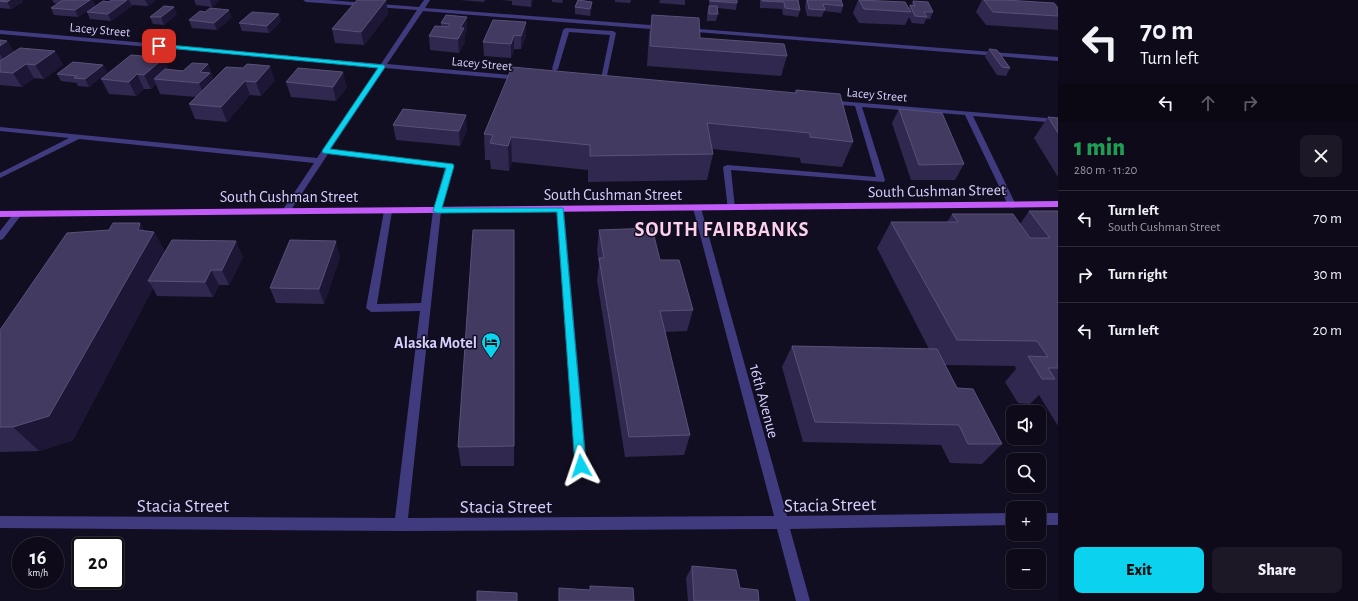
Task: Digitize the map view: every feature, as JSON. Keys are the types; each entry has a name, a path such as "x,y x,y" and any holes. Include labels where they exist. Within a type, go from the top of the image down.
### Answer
{"main road":[{"name":"South Cushman Street","path":"0,214 1058,204"}],"street":[{"path":"306,0 670,29"},
{"path":"286,211 427,0"},
{"path":"678,29 1058,58"},
{"path":"555,69 566,30 613,33 603,84"},
{"name":"Lacey Street","path":"0,32 382,67 533,79"},
{"path":"595,84 611,85"},
{"name":"Lacey Street","path":"818,102 1058,121"},
{"path":"731,208 728,167 881,180 858,105"},
{"path":"968,114 1012,205"},
{"path":"0,129 319,161"},
{"path":"0,176 78,137"},
{"path":"326,151 450,166 437,211 401,525"},
{"name":"16th Avenue","path":"697,208 803,601"},
{"path":"560,209 581,466"},
{"path":"388,211 371,308 426,307"},
{"path":"0,237 18,214"},
{"path":"1046,519 1058,518"},
{"name":"Stacia Street","path":"0,522 401,525 781,524 1006,519"}],"building":[{"path":"0,0 10,0 7,2"},
{"path":"63,0 90,0 75,10 51,8"},
{"path":"111,0 127,0 108,14 87,12 103,1 109,2"},
{"path":"357,0 386,0 361,32 332,29"},
{"path":"578,0 592,2 590,9 575,7"},
{"path":"737,0 737,3 710,1"},
{"path":"762,0 798,0 800,10 785,8 784,2"},
{"path":"807,0 841,0 843,6 823,4 825,10 809,9"},
{"path":"859,0 905,2 911,12 864,9"},
{"path":"984,0 1054,3 1058,8 1058,16 993,12"},
{"path":"913,1 928,2 933,12 924,12 927,17 915,16 910,5 915,6"},
{"path":"164,6 174,7 161,17 150,17"},
{"path":"709,6 717,6 718,14 709,14"},
{"path":"210,8 229,10 214,23 189,20 200,11 205,12"},
{"path":"252,12 279,14 267,26 239,23"},
{"path":"446,15 467,17 460,28 464,28 458,39 429,36 435,26 448,27 450,24 441,23"},
{"path":"652,15 699,18 700,38 784,44 787,56 650,46"},
{"path":"493,20 526,22 521,36 514,35 511,44 483,42"},
{"path":"0,40 7,41 0,46"},
{"path":"20,48 55,51 35,65 26,64 13,73 0,72 0,61"},
{"path":"989,49 997,50 1010,68 1002,67"},
{"path":"131,55 164,58 144,75 137,74 129,82 101,79"},
{"path":"73,62 103,65 85,79 74,78 77,76 57,74"},
{"path":"192,63 208,64 200,72 210,73 199,83 154,79 165,69 183,71"},
{"path":"247,64 270,66 256,82 245,81 221,107 189,104 226,67 243,68"},
{"path":"512,67 796,93 796,90 840,94 853,142 810,137 810,133 707,123 713,154 590,156 590,145 511,137 508,146 490,143 493,135 484,134"},
{"path":"298,68 343,72 333,87 286,82"},
{"path":"403,109 466,115 459,131 393,125"},
{"path":"899,109 942,113 964,164 919,165"},
{"path":"1048,117 1058,118 1058,133"},
{"path":"1029,211 1058,211 1058,368 1048,368 1055,379 1042,379 1028,356 1048,357 1037,341 957,340 891,222 958,222 952,214 1013,214 1030,238 1050,238"},
{"path":"113,223 140,223 138,230 154,232 49,416 13,427 0,427 0,330 67,233 109,230"},
{"path":"652,228 660,260 679,260 693,310 660,311 690,435 629,437 599,258 604,258 599,230"},
{"name":"Alaska Motel","path":"473,230 514,230 514,446 458,447"},
{"path":"172,240 236,241 222,270 211,270 205,282 148,281"},
{"path":"290,240 336,241 319,289 270,288"},
{"path":"792,346 937,349 957,388 973,389 1002,444 968,444 959,425 815,422"},
{"path":"692,566 736,570 740,588 758,590 759,601 694,601"},
{"path":"590,586 633,588 634,601 559,601 559,588 590,590"},
{"path":"477,591 517,593 517,601 477,601"}],"place":[{"name":"Alaska Motel","path":"491,359"}],"district":[{"name":"SOUTH FAIRBANKS","path":"722,229"}],"route":[{"path":"159,46 382,67 326,151 450,166 437,211 560,209 581,466"}]}
